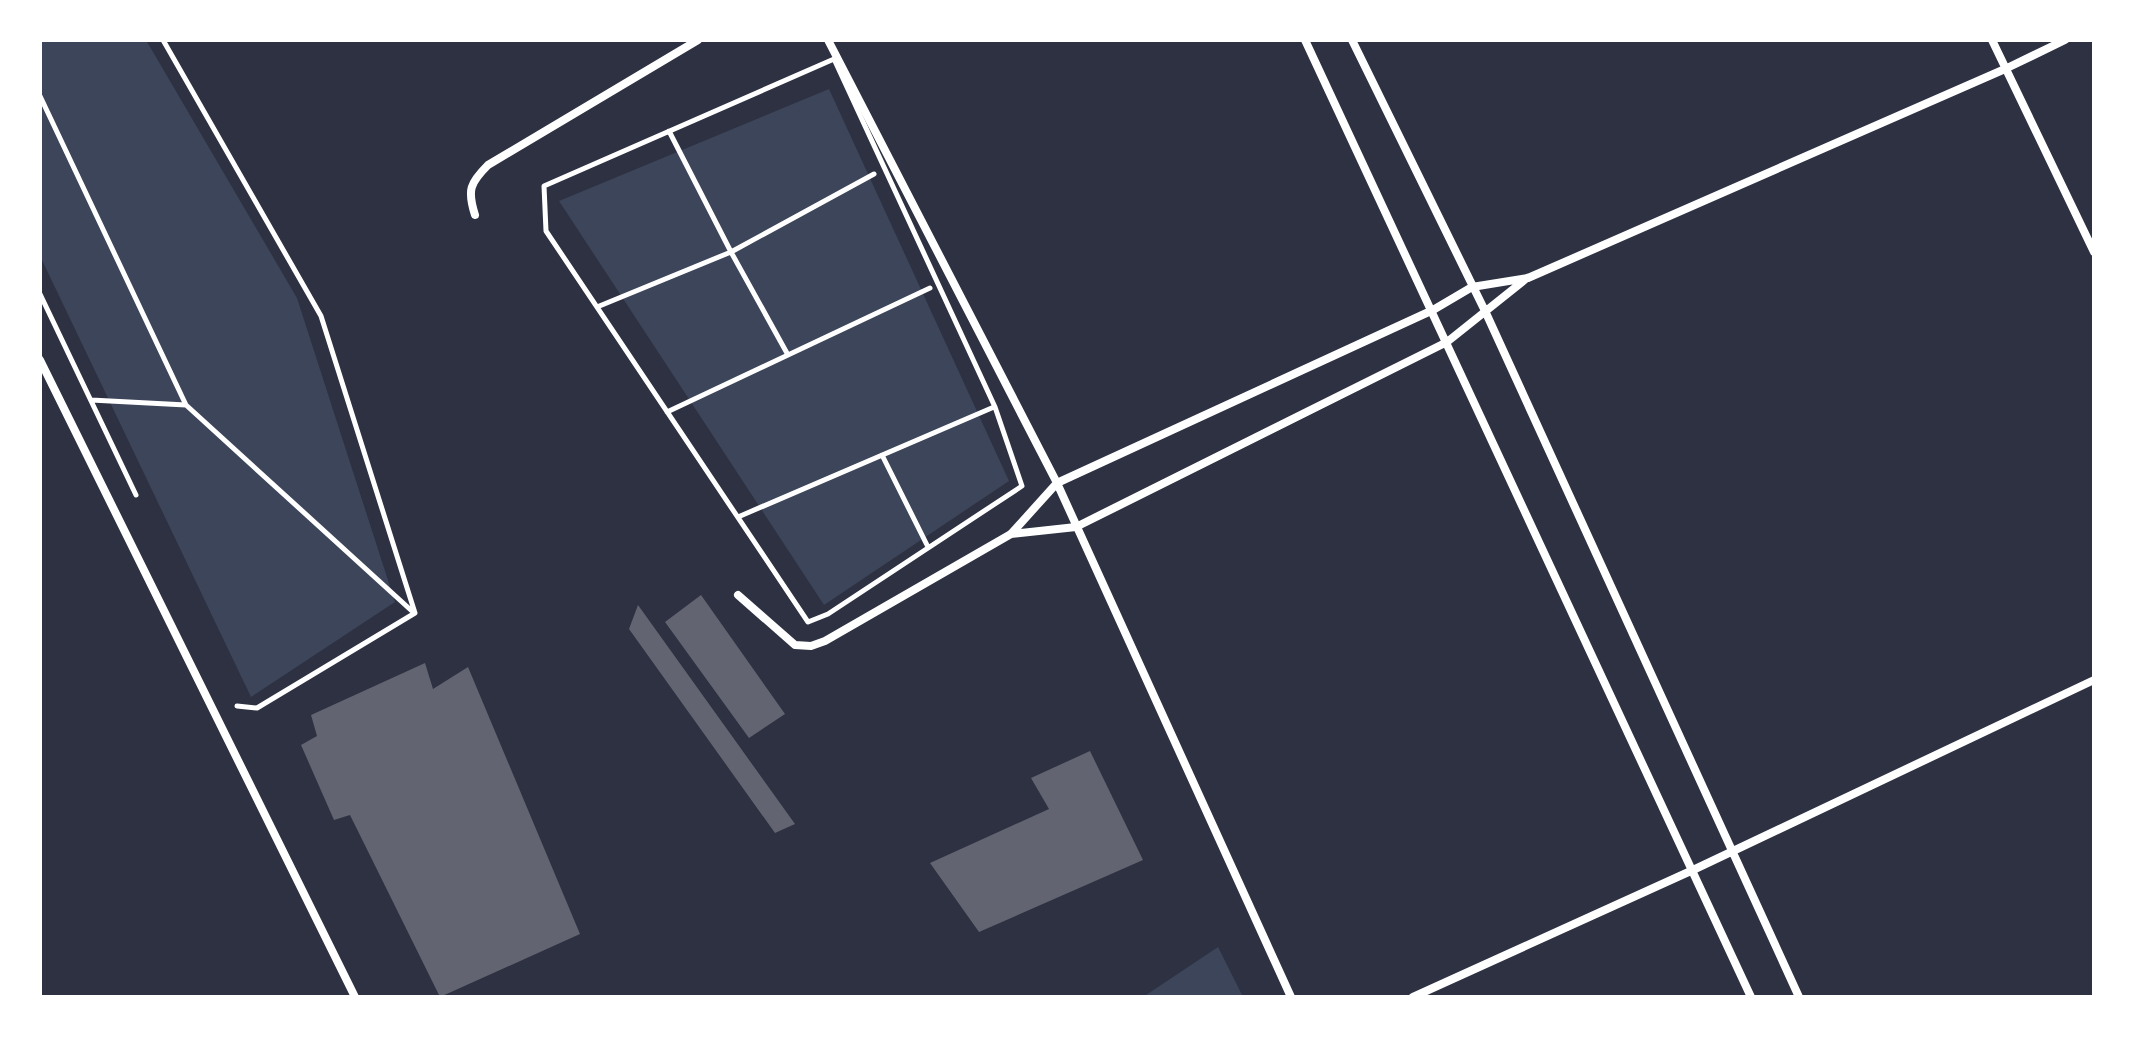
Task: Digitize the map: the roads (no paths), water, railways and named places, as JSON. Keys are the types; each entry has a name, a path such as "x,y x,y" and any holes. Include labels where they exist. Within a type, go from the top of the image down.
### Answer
{"street":[{"path":"475,215 469,198 474,180 488,165 698,40"},
{"path":"828,40 1057,483 1291,997"},
{"path":"1305,40 1751,997"},
{"path":"1352,40 1486,313 1799,997"},
{"path":"1992,40 2094,252"},
{"path":"738,595 795,645 811,646 825,641 1011,534 1057,483 1433,310 1472,287 1528,278 2065,40"},
{"path":"1011,534 1076,527 1447,342 1528,278"},
{"path":"40,360 355,997"},
{"path":"1413,997 1693,870 2094,680"}]}
